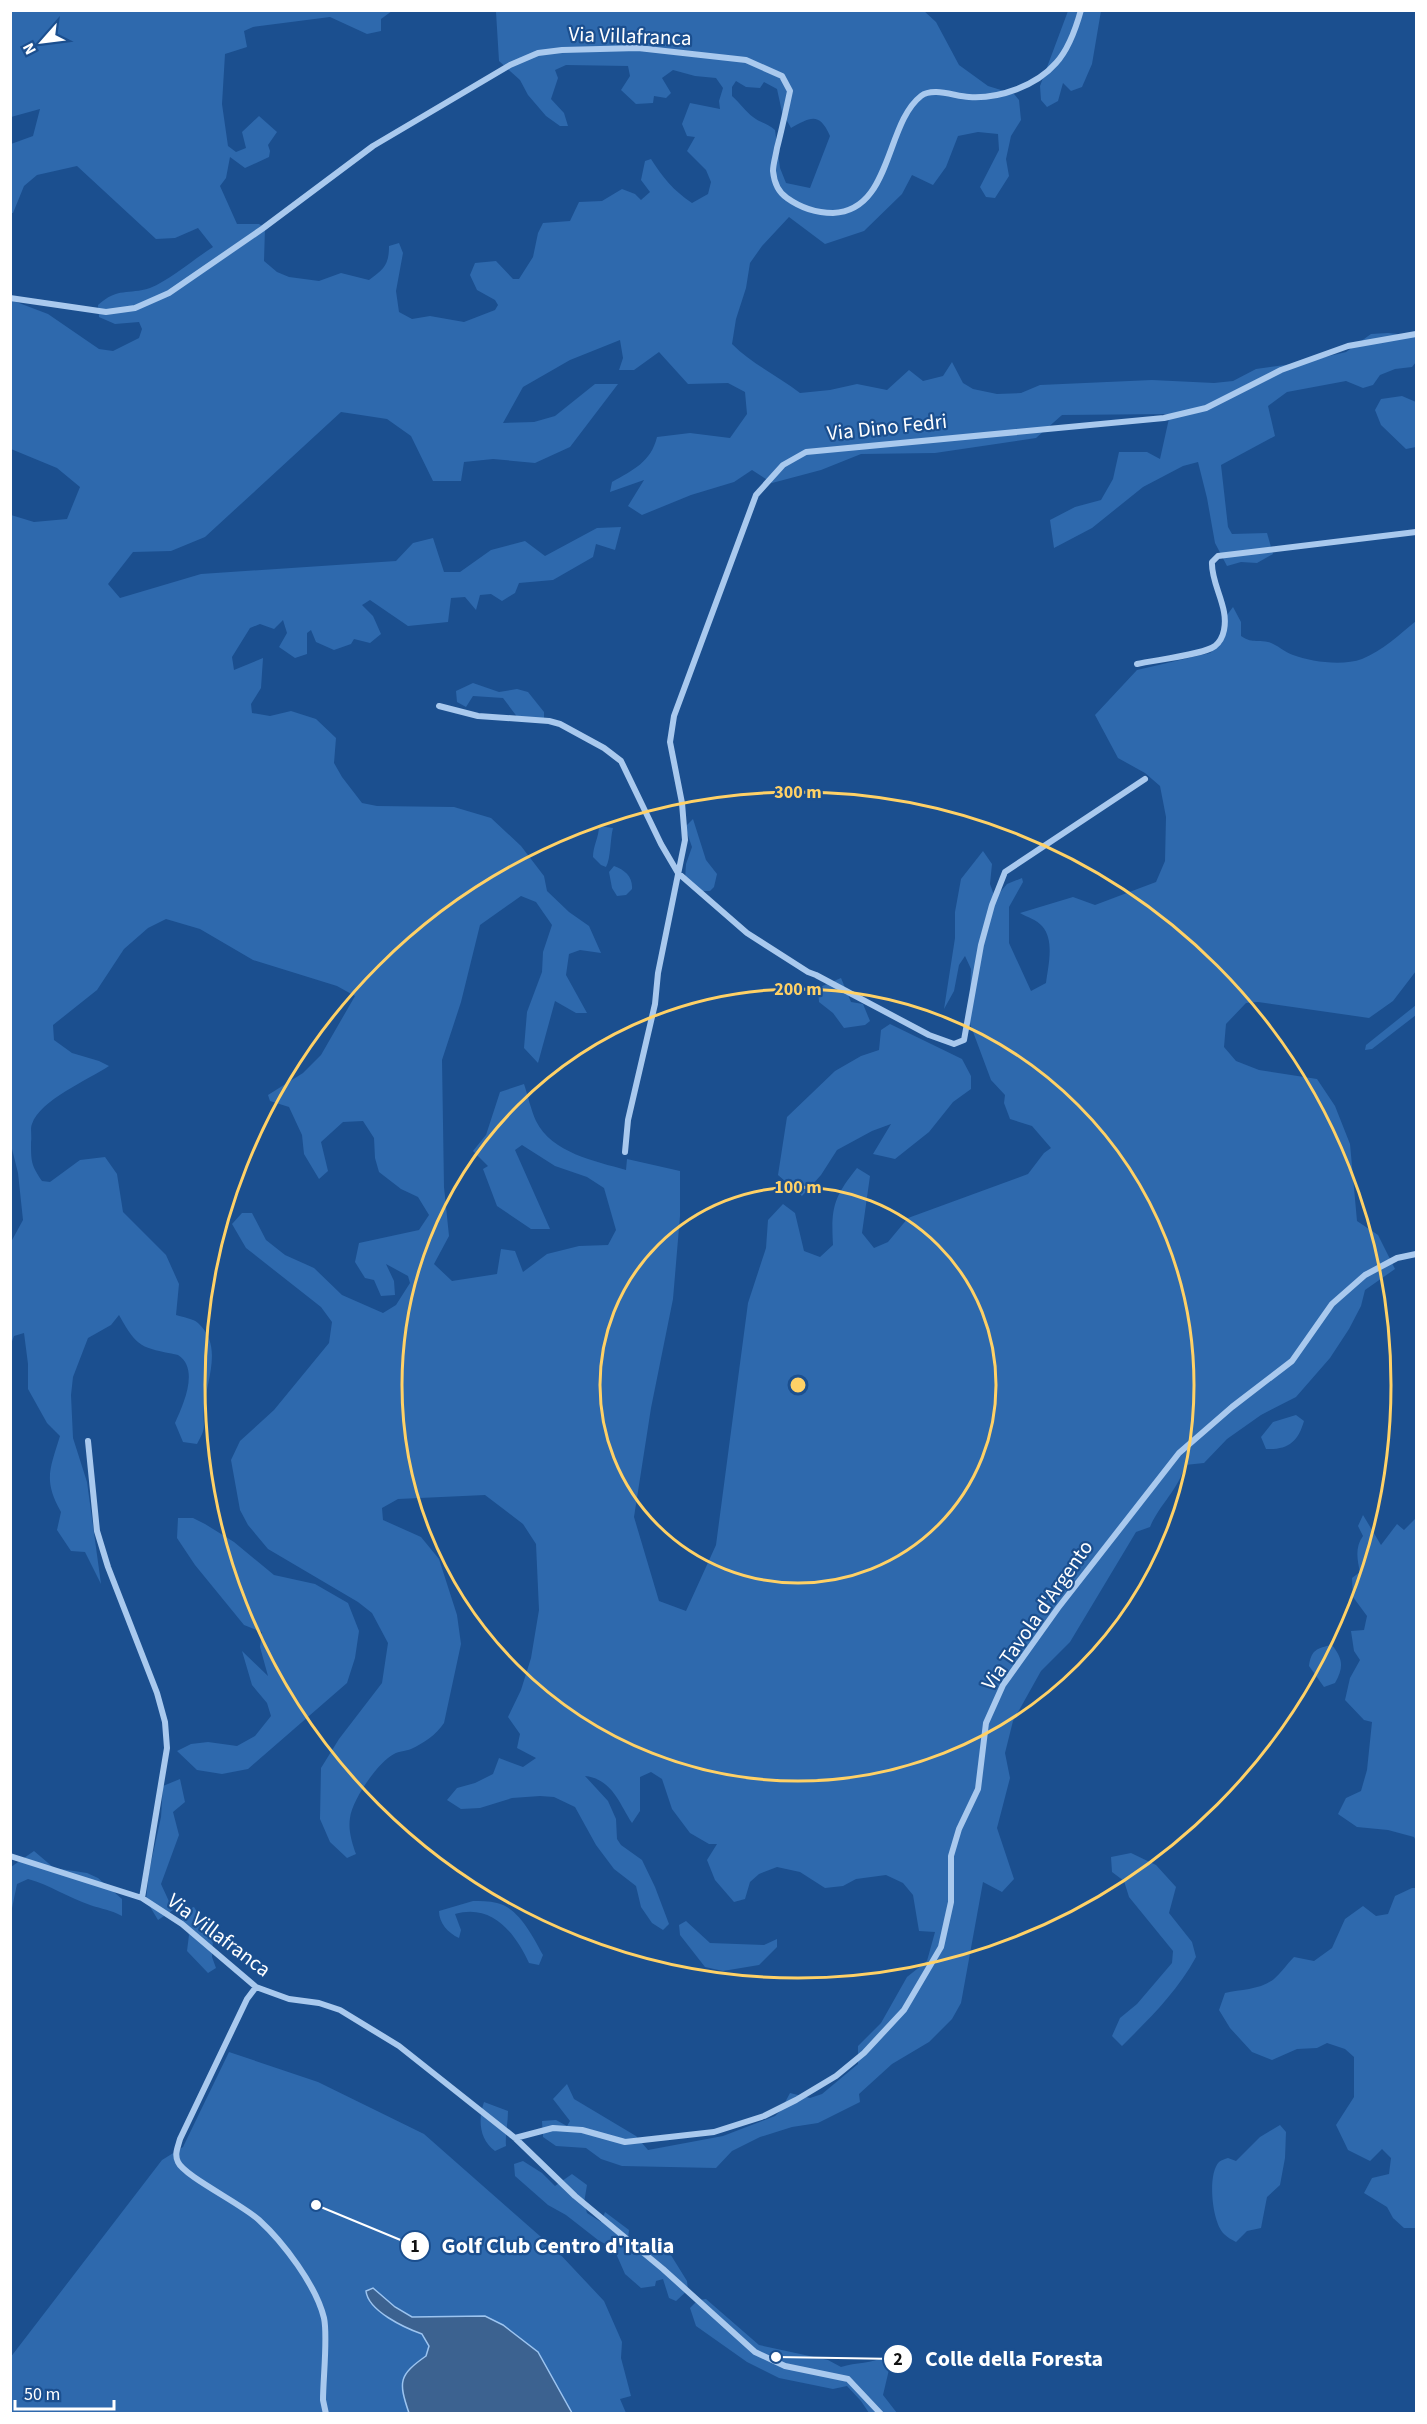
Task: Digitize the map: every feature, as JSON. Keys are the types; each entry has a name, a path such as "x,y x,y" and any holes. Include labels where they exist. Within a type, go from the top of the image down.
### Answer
{"street":[{"name":"Via Villafranca","path":"10,298 106,312 135,308 169,293 262,229 373,146 510,65 538,52 638,48 746,60 782,76 790,91 773,170 779,192 801,208 827,213 842,213 859,204 872,191 888,161 906,110 922,95 932,91 971,97 999,94 1024,86 1047,72 1058,62 1075,30 1081,10"},
{"name":"Via Dino Fedri","path":"625,1152 628,1120 655,1004 658,974 685,840 682,803 670,742 674,716 756,495 783,465 806,452 1164,418 1206,408 1281,370 1348,346 1416,334"},
{"path":"1137,664 1200,652 1213,648 1220,641 1225,629 1225,614 1211,570 1212,562 1218,556 1416,532"},
{"path":"439,706 478,716 549,721 560,724 604,748 621,761 661,844 678,873 747,933 807,972 929,1035 954,1044 964,1040 981,945 992,905 1005,872 1145,779"},
{"name":"Via Tavola d'Argento","path":"515,2138 554,2128 582,2130 625,2142 714,2132 764,2116 796,2100 836,2076 864,2054 904,2010 940,1947 951,1902 951,1856 978,1789 986,1723 1003,1685 1058,1608 1179,1454 1232,1407 1292,1361 1332,1304 1365,1275 1396,1258 1416,1254"},
{"path":"88,1441 97,1531 108,1567 157,1693 165,1722 167,1748 142,1898"},
{"name":"Via Villafranca","path":"10,1856 142,1898 182,1924 255,1988 289,2000 319,2003 340,2010 399,2046 515,2138 575,2196 663,2269 755,2352 785,2366 848,2379 881,2414"},
{"path":"255,1988 247,1999 180,2139 176,2153 178,2162 185,2172 241,2205 278,2239 319,2304 325,2320 323,2400 326,2414"}],"shaded area":[{"path":"923,10 936,22 959,65 988,86 1014,94 1019,100 1021,120 1011,136 1006,159 1009,176 995,198 986,197 980,187 999,150 998,134 978,132 958,136 946,167 933,185 912,175 902,194 864,231 825,244 789,217 762,246 750,263 732,344 748,358 800,393 857,384 887,390 909,370 923,381 943,376 952,362 963,383 973,389 997,394 1021,393 1040,385 1152,380 1214,383 1233,381 1256,369 1300,363 1346,352 1371,334 1416,336 1416,362 1412,367 1395,369 1380,375 1373,385 1363,388 1346,381 1287,392 1268,406 1275,436 1221,465 1228,527 1232,534 1267,533 1273,554 1257,563 1241,562 1227,566 1215,543 1198,462 1183,466 1143,487 1092,528 1054,548 1050,520 1075,507 1101,500 1113,479 1119,452 1147,452 1160,459 1170,414 1062,415 1036,438 935,453 861,454 821,470 772,483 752,470 734,482 691,495 642,515 628,506 644,480 610,492 612,482 646,459 657,437 690,433 730,438 747,414 745,392 728,383 688,384 659,352 634,370 619,370 623,358 620,340 570,360 523,387 503,423 534,422 555,416 595,384 618,384 570,447 535,463 493,459 464,462 461,481 433,481 411,436 387,419 341,412 205,537 171,551 133,552 108,584 120,598 201,574 396,561 413,543 433,538 444,572 460,572 491,550 525,541 545,556 597,528 621,527 615,550 596,544 593,557 553,580 519,583 515,593 502,601 491,594 480,595 476,610 465,597 451,598 448,622 408,626 370,600 362,605 373,616 381,634 370,643 354,639 351,644 334,650 316,642 311,630 307,633 307,654 295,658 279,647 287,633 283,620 274,629 260,624 250,628 232,657 234,670 263,658 261,688 251,704 252,713 270,716 291,711 316,719 336,738 334,763 362,803 377,806 454,807 491,818 521,846 544,876 547,891 569,912 589,926 601,953 580,950 569,954 566,975 587,1013 576,1013 555,1001 538,1063 524,1048 527,1012 542,972 543,952 552,925 536,902 521,896 480,925 461,1002 442,1060 444,1187 449,1236 434,1264 452,1281 497,1274 501,1249 515,1251 523,1272 547,1254 579,1246 608,1245 616,1230 604,1188 587,1177 555,1166 522,1145 515,1150 550,1229 531,1229 497,1206 483,1169 488,1166 473,1151 486,1135 500,1092 524,1084 534,1117 543,1132 552,1141 575,1154 626,1170 627,1159 680,1171 680,1216 673,1299 651,1408 634,1517 659,1601 686,1611 716,1545 748,1303 766,1248 768,1220 783,1204 795,1213 804,1251 820,1257 833,1245 835,1204 843,1187 857,1168 870,1176 862,1233 874,1248 888,1242 908,1218 1028,1174 1044,1153 1051,1148 1032,1126 1010,1119 1004,1103 1005,1095 991,1080 969,1021 971,969 965,956 959,965 954,991 944,1009 961,879 983,851 992,864 990,884 995,898 1007,884 1022,878 1023,882 1009,907 1009,943 1031,991 1046,983 1050,946 1046,932 1037,922 1020,913 1073,897 1095,905 1156,882 1165,861 1166,817 1160,786 1145,773 1118,758 1095,715 1137,670 1210,653 1222,643 1227,615 1233,607 1241,622 1241,636 1252,641 1274,644 1286,652 1309,660 1327,662 1354,661 1369,656 1416,621 1416,971 1393,1001 1369,1018 1258,1002 1246,1003 1226,1024 1224,1047 1236,1061 1259,1070 1317,1079 1335,1106 1350,1144 1357,1221 1378,1235 1395,1269 1365,1290 1361,1306 1349,1329 1330,1358 1296,1397 1261,1415 1227,1439 1204,1463 1185,1465 1178,1482 1150,1527 1136,1532 1070,1642 1041,1671 1013,1721 1005,1753 1010,1778 997,1828 1014,1879 1002,1892 983,1882 961,2003 952,2019 929,2042 892,2064 859,2094 860,2102 818,2123 792,2127 760,2137 732,2151 716,2168 622,2166 601,2159 586,2148 556,2146 543,2137 542,2121 556,2120 567,2126 570,2121 553,2099 567,2084 574,2099 636,2136 648,2150 723,2136 775,2116 790,2093 810,2098 822,2094 858,2064 858,2046 881,2023 907,1977 927,1961 935,1932 919,1931 913,1895 903,1883 886,1875 856,1879 843,1886 825,1888 800,1872 777,1867 759,1874 750,1882 745,1899 734,1902 715,1880 707,1860 717,1844 709,1844 690,1833 672,1809 662,1779 651,1772 640,1777 640,1811 632,1823 619,1800 608,1787 594,1778 585,1776 608,1801 616,1819 617,1839 621,1845 642,1860 669,1924 663,1930 652,1923 641,1907 636,1886 614,1869 596,1845 575,1807 554,1797 540,1796 512,1798 480,1808 461,1809 447,1800 457,1788 475,1783 493,1774 499,1758 523,1767 536,1758 517,1748 520,1734 508,1717 521,1690 531,1658 539,1610 536,1544 523,1524 485,1495 398,1499 382,1508 383,1520 421,1537 439,1559 457,1615 461,1644 444,1723 425,1741 388,1758 367,1782 355,1802 350,1818 350,1832 356,1854 347,1858 330,1842 320,1819 321,1768 339,1739 382,1683 388,1643 372,1613 358,1602 268,1549 248,1525 240,1510 231,1460 240,1441 274,1410 329,1343 332,1322 321,1307 246,1248 232,1224 242,1213 252,1213 266,1240 285,1255 314,1268 342,1295 383,1313 396,1305 410,1283 408,1276 386,1264 394,1281 395,1295 381,1296 374,1280 365,1278 355,1262 359,1243 419,1230 429,1215 418,1197 401,1189 379,1172 375,1158 374,1138 363,1121 343,1122 321,1142 328,1171 319,1179 304,1154 302,1135 289,1107 270,1101 268,1095 303,1073 321,1055 355,996 337,986 253,960 200,929 166,919 148,928 124,949 97,990 53,1025 54,1040 72,1053 109,1066 54,1099 37,1115 31,1130 34,1167 42,1181 50,1182 80,1160 105,1157 117,1174 123,1212 166,1255 179,1284 176,1315 198,1323 206,1332 212,1353 204,1409 204,1429 197,1444 183,1442 175,1423 188,1387 188,1369 185,1361 178,1355 142,1345 131,1334 119,1315 111,1325 88,1338 73,1377 71,1395 73,1438 87,1482 101,1584 85,1552 71,1551 57,1530 61,1512 52,1491 50,1474 60,1436 47,1423 28,1389 24,1333 14,1336 11,1344 11,1242 23,1220 18,1173 10,1141 11,515 34,522 67,519 80,487 57,468 11,449 11,300 48,314 99,349 113,351 139,338 142,329 139,322 115,324 99,317 98,305 111,296 150,288 158,284 213,247 198,228 175,238 156,239 77,166 37,175 24,186 13,213 11,213 11,144 33,136 40,109 11,117 11,11 392,11 381,19 381,31 367,34 330,17 253,27 244,31 247,47 225,54 222,104 228,146 236,152 246,148 242,132 259,116 277,132 268,145 269,157 245,168 230,157 226,178 220,186 237,224 259,224 265,228 264,261 277,272 289,277 319,281 341,273 369,280 385,266 389,246 399,243 403,253 396,291 399,312 412,319 430,316 464,322 495,310 498,305 495,300 477,290 470,275 475,263 496,261 513,279 519,279 533,257 538,233 543,223 570,221 579,202 602,201 622,189 635,194 641,200 650,192 641,180 645,161 651,159 669,183 692,203 708,194 711,182 706,170 687,151 695,137 687,136 682,124 690,103 720,109 719,101 723,88 716,78 695,76 673,70 662,78 671,93 666,98 654,96 653,103 636,104 621,90 630,76 628,66 566,65 555,70 558,78 551,99 564,113 568,126 560,126 546,116 528,95 520,80 499,61 496,12 488,11","holes":["736,81 746,87 760,88 764,82 777,89 782,112 791,128 814,119 826,128 830,136 810,188 786,183 780,168 775,130 753,117 732,96 732,87"]},
{"path":"1068,11 1101,11 1092,64 1082,87 1071,91 1063,83 1058,101 1047,107 1041,100 1040,86"},
{"path":"1402,396 1416,402 1416,447 1406,449 1381,425 1375,410 1381,399"},
{"path":"473,683 499,692 517,689 528,692 544,712 544,718 534,721 518,718 503,698 473,696 466,707 457,702 456,691"},
{"path":"693,819 706,860 717,874 714,887 710,891 697,891 685,880 686,864 692,847 685,827"},
{"path":"599,826 613,828 606,867 593,857"},
{"path":"614,866 630,878 632,889 626,895 617,896 612,888 609,872"},
{"path":"841,978 851,1002 863,1004 870,1021 865,1025 844,1028 833,1013 819,1002 818,988"},
{"path":"1416,1005 1416,1015 1372,1049 1365,1050 1366,1045"},
{"path":"890,1024 962,1059 971,1076 971,1089 953,1102 929,1132 895,1159 873,1154 891,1124 872,1131 837,1150 821,1175 802,1196 778,1175 787,1117 835,1071 861,1056 879,1050 881,1030"},
{"path":"1296,1415 1304,1421 1295,1439 1286,1446 1266,1449 1261,1437 1273,1422"},
{"path":"1363,1515 1381,1545 1397,1524 1404,1530 1416,1518 1416,1841 1414,1837 1388,1830 1357,1827 1338,1814 1346,1798 1361,1791 1367,1770 1372,1722 1364,1720 1345,1700 1350,1678 1360,1660 1354,1651 1351,1631 1364,1630 1367,1616 1353,1597 1352,1578 1360,1572 1358,1549 1363,1536 1358,1526"},
{"path":"178,1518 193,1518 205,1524 234,1542 274,1575 315,1584 348,1603 359,1631 355,1658 347,1683 248,1769 222,1774 197,1770 177,1751 191,1744 208,1742 237,1746 255,1736 271,1716 267,1703 252,1685 242,1651 268,1676 260,1647 262,1632 244,1625 195,1565 177,1538"},
{"path":"1332,1645 1340,1659 1341,1668 1335,1683 1324,1687 1309,1666 1313,1653 1322,1647"},
{"path":"180,1779 185,1802 173,1812 179,1835 161,1884 173,1910 158,1920 146,1900 149,1872 161,1817 163,1786"},
{"path":"34,1851 54,1868 87,1873 98,1878 122,1899 122,1916 28,1879 17,1884 11,1913 11,1867"},
{"path":"1131,1853 1156,1865 1176,1887 1169,1913 1192,1942 1196,1957 1172,1993 1122,2046 1112,2036 1120,2018 1137,2004 1172,1963 1173,1951 1129,1897 1124,1881 1112,1872 1111,1857"},
{"path":"1416,1888 1416,2228 1404,2228 1393,2218 1387,2207 1364,2193 1372,2178 1389,2174 1391,2158 1382,2149 1370,2161 1348,2150 1336,2125 1354,2097 1354,2057 1345,2049 1327,2043 1317,2048 1297,2049 1272,2060 1252,2052 1230,2028 1219,2010 1225,1993 1269,1983 1294,1957 1314,1961 1332,1948 1345,1919 1363,1906 1376,1916 1388,1914 1395,1896"},
{"path":"473,1901 497,1903 519,1917 543,1955 539,1965 529,1963 517,1941 501,1923 480,1913 455,1914 461,1930 459,1938 451,1933 442,1923 439,1911"},
{"path":"194,1907 213,1939 212,1957 216,1968 208,1973 187,1951 189,1935 179,1913"},
{"path":"686,1921 710,1943 764,1945 777,1939 777,1947 759,1965 723,1971 705,1967 680,1935 679,1925"},
{"path":"229,2052 318,2082 424,2134 557,2251 604,2301 622,2342 621,2358 631,2396 620,2399 626,2413 11,2413 10,2358 162,2160 183,2147"},
{"path":"484,2102 508,2111 506,2146 495,2151 486,2141 481,2129"},
{"path":"1280,2125 1286,2132 1285,2158 1280,2185 1267,2197 1261,2228 1247,2231 1236,2242 1224,2234 1216,2220 1212,2198 1215,2168 1224,2159 1236,2161 1260,2137"},
{"path":"523,2161 542,2173 555,2186 572,2174 587,2185 584,2203 587,2213 601,2222 605,2212 629,2230 627,2248 633,2251 669,2252 687,2281 688,2290 676,2301 669,2298 663,2279 656,2281 655,2286 641,2288 625,2274 614,2249 548,2205 515,2176 514,2164"},
{"path":"373,2288 395,2307 412,2317 485,2316 503,2325 538,2352 572,2413 409,2413 403,2393 403,2380 410,2368 426,2356 429,2346 422,2334 388,2318 373,2305 366,2291"},
{"path":"706,2299 759,2345 828,2360 841,2367 885,2356 892,2357 883,2395 897,2413 869,2413 847,2386 833,2389 779,2378 747,2362 696,2326 690,2308 698,2300"}],"place":[{"name":"Golf Club Centro d'Italia","path":"316,2205"},
{"name":"Colle della Foresta","path":"776,2357"}]}
